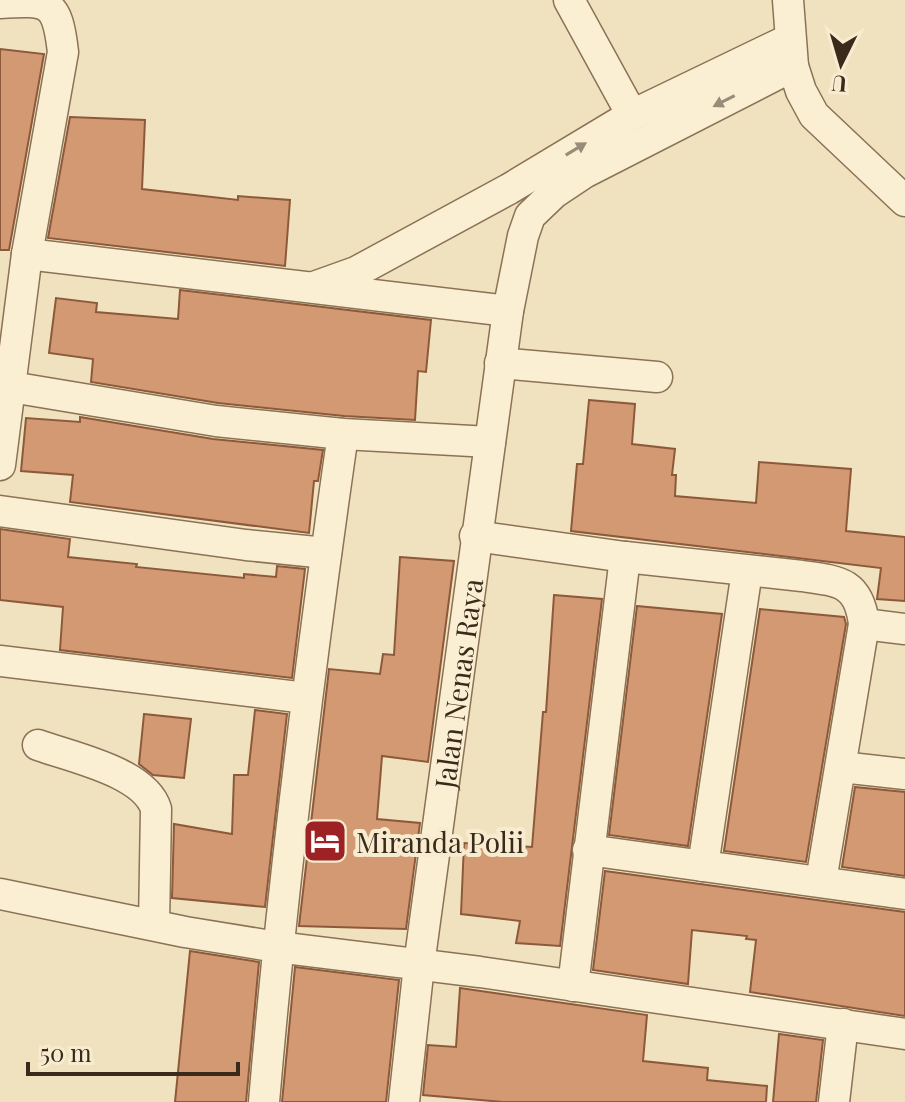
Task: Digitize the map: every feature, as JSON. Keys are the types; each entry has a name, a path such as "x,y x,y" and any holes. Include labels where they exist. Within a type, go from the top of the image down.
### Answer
{"street":[{"path":"569,0 632,115"},
{"path":"788,0 792,52 801,91 814,115 905,201"},
{"path":"0,3 37,2 48,6 60,25 63,52 27,254 0,465"},
{"path":"314,287 356,272 509,189 632,115 792,52"},
{"path":"509,189 530,216 554,193 584,173 792,52"},
{"name":"Jalan Nenas Raya","path":"405,1102 419,965 475,536 508,311 530,216"},
{"path":"27,254 508,311"},
{"path":"500,363 657,377"},
{"path":"11,387 216,421 343,434 490,442"},
{"path":"264,1102 277,947 306,698 343,434"},
{"path":"0,511 326,553"},
{"path":"475,536 828,580 851,588 859,599 864,624 821,881"},
{"path":"573,986 625,557"},
{"path":"703,866 747,571"},
{"path":"864,624 905,629"},
{"path":"0,661 306,698"},
{"path":"38,745 116,772 143,788 153,800 156,809 154,925"},
{"path":"841,767 905,774"},
{"path":"588,850 905,894"},
{"path":"0,894 277,947 905,1034"},
{"path":"834,1102 843,1024"}],"building":[{"path":"0,49 44,54 9,250 0,250"},
{"path":"70,117 145,120 142,189 238,200 238,196 290,200 285,266 48,238"},
{"path":"180,290 431,320 426,372 418,371 415,420 218,403 91,382 93,359 49,353 56,298 97,303 96,312 178,319"},
{"path":"589,400 635,404 632,444 675,449 672,475 676,475 675,496 756,503 759,462 851,469 846,531 905,537 905,601 877,599 881,568 571,531 577,464 583,464"},
{"path":"80,417 213,439 323,450 318,481 314,481 309,533 70,502 73,475 21,471 26,418 80,422"},
{"path":"0,529 70,539 68,557 137,564 136,567 244,578 244,574 276,577 277,566 305,569 292,678 60,650 63,607 0,600"},
{"path":"400,557 454,561 428,762 382,756 377,819 420,823 406,929 299,926 329,669 380,674 383,654 394,655"},
{"path":"554,595 602,599 560,946 516,943 520,921 461,914 464,843 532,847"},
{"path":"637,606 722,614 688,846 609,835"},
{"path":"760,609 844,617 846,624 806,862 724,851"},
{"path":"255,710 287,714 265,907 172,898 174,824 232,834 234,775 248,775"},
{"path":"144,714 191,719 184,778 153,775 139,764"},
{"path":"855,787 905,792 905,876 842,867"},
{"path":"605,871 905,912 905,1016 750,992 756,940 746,939 747,936 692,930 688,984 593,970"},
{"path":"190,951 259,962 246,1102 175,1102"},
{"path":"295,967 399,980 386,1102 282,1102"},
{"path":"460,988 647,1015 643,1061 708,1068 707,1080 767,1086 766,1102 503,1102 423,1095 428,1045 456,1047"},
{"path":"779,1034 823,1040 816,1102 773,1102"}],"place":[{"name":"Miranda Polii","path":"325,841"}]}
